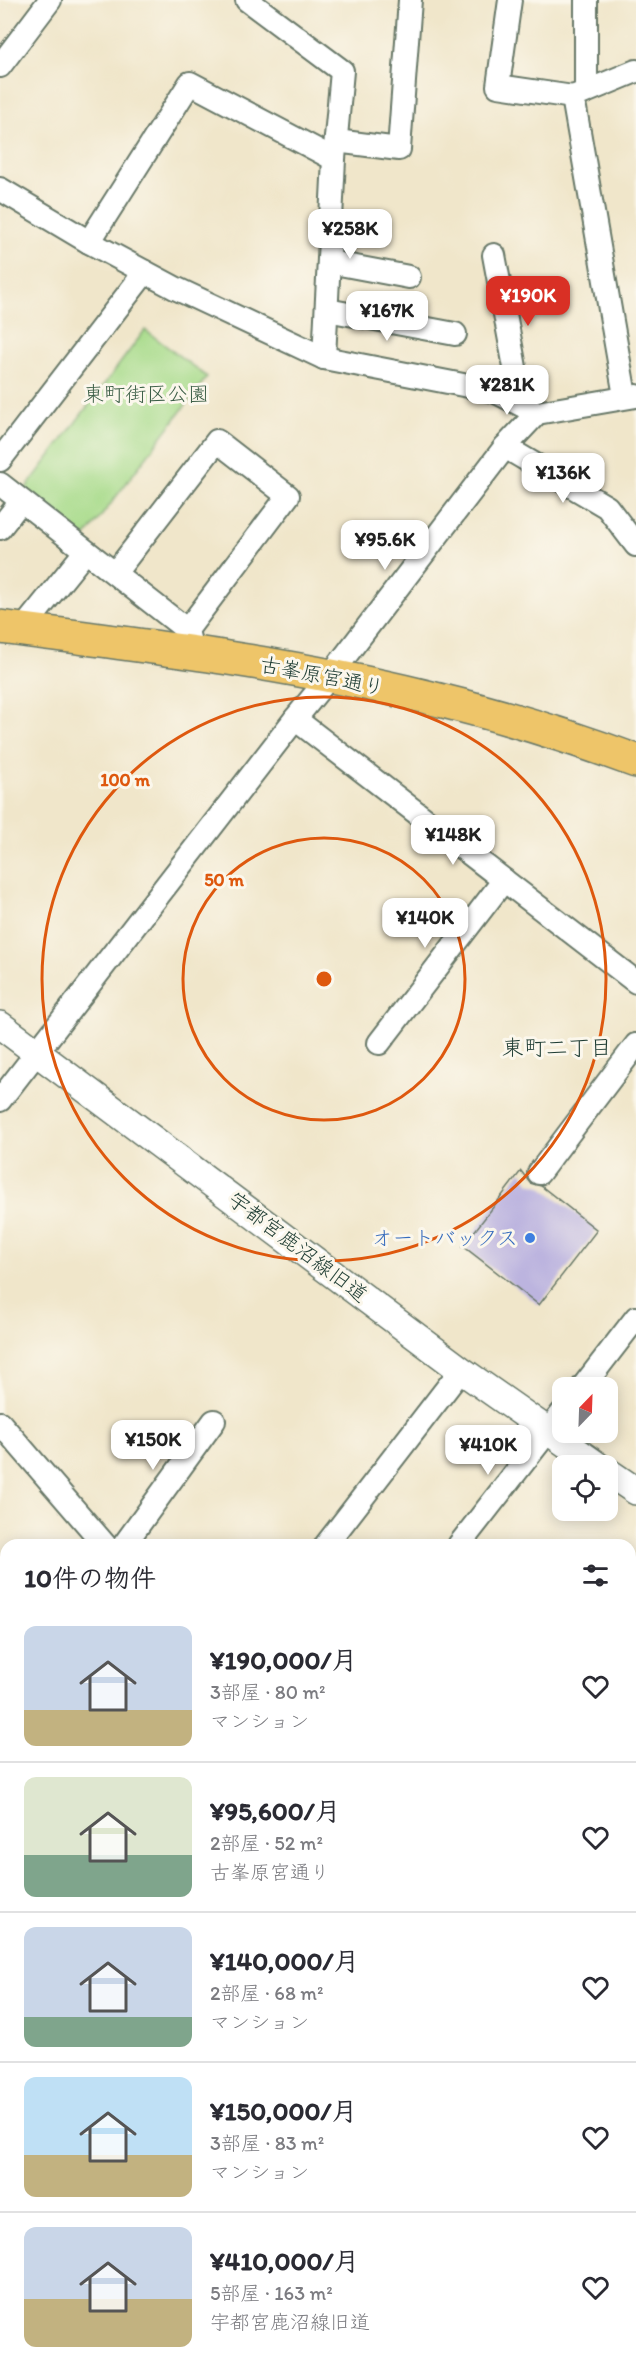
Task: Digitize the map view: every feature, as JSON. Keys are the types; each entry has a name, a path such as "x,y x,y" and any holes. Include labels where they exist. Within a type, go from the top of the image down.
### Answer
{"main road":[{"name":"古峯原宮通り","path":"11,628 189,641 330,676 422,695 572,737 636,760"}],"street":[{"path":"0,66 50,0"},
{"path":"247,0 342,71 335,150 324,358"},
{"path":"89,242 190,83 335,150 399,149 410,0"},
{"path":"510,0 498,86 579,94 636,71"},
{"path":"0,189 145,272 324,358 495,391 530,409 631,396 579,94 586,0"},
{"path":"0,1100 330,676 505,447 530,409 494,255"},
{"path":"329,262 409,278"},
{"path":"0,460 145,272"},
{"path":"327,310 455,334"},
{"path":"0,484 114,573 189,641 288,496 217,441 114,573"},
{"path":"505,447 607,507 636,545"},
{"path":"0,528 21,501"},
{"path":"11,628 85,552"},
{"path":"295,719 636,982"},
{"path":"379,1043 504,880"},
{"name":"宇都宮鹿沼線旧道","path":"0,1024 461,1370 552,1420"},
{"path":"539,1173 636,1045"},
{"path":"590,1377 636,1318"},
{"path":"331,1539 461,1370"},
{"path":"128,1539 214,1422"},
{"path":"0,1423 100,1539"},
{"path":"464,1539 552,1426"},
{"name":"宇都宮鹿沼線旧道","path":"576,1443 587,1455"},
{"path":"618,1479 636,1491"}],"green space":[{"name":"東町街区公園","path":"145,330 207,377 84,539 23,492"}],"building":[{"name":"オートバックス","path":"521,1171 530,1183 541,1186 597,1230 539,1305 463,1246"}],"place":[{"name":"オートバックス","path":"530,1238"}],"district":[{"name":"東町二丁目","path":"557,1047"}]}
